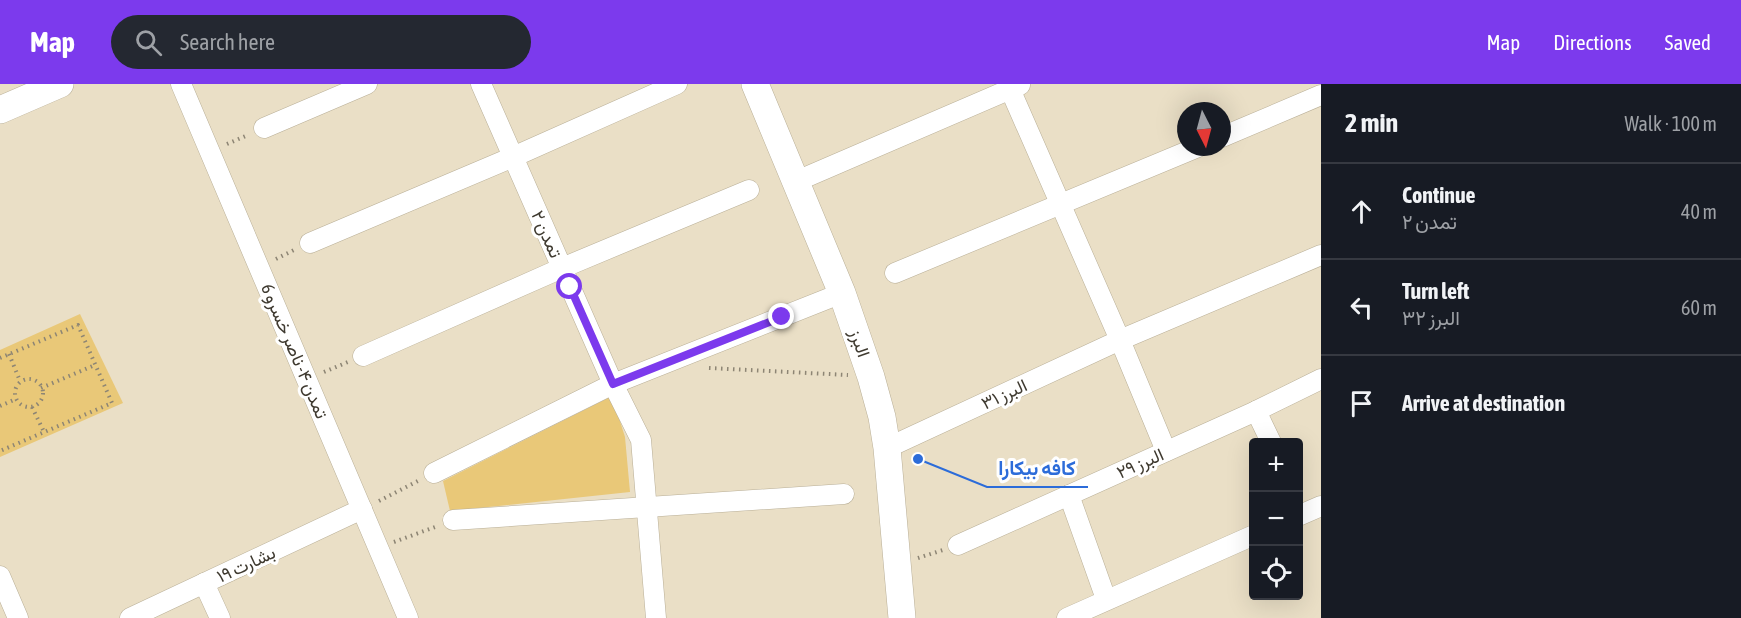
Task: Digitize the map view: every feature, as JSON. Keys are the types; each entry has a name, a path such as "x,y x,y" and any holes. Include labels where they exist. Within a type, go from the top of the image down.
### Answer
{"street":[{"path":"0,110 60,84"},
{"name":"تمدن ۴- ناصر خسرو 6","path":"181,84 408,618"},
{"path":"264,128 367,84"},
{"name":"تمدن ۲","path":"481,84 613,384 641,440 656,618"},
{"path":"310,243 677,84"},
{"name":"البرز","path":"755,84 797,180 842,293 871,377 882,417 887,448 902,618"},
{"path":"797,180 1016,87 1061,205 1166,452"},
{"path":"1231,133 1321,95"},
{"path":"895,273 1177,156"},
{"path":"363,356 562,268 749,190"},
{"name":"البرز ۳۱","path":"887,448 1120,340 1321,255"},
{"path":"434,473 613,384 842,293"},
{"name":"البرز ۲۹","path":"957,546 1256,411 1321,379"},
{"path":"1256,411 1269,438"},
{"path":"453,520 844,494"},
{"path":"1069,495 1106,599"},
{"name":"بشارت ۱۹","path":"130,618 362,509"},
{"path":"1067,618 1249,537"},
{"path":"0,576 18,618"},
{"path":"204,583 220,618"}],"path":[{"path":"210,152 264,128"},
{"path":"259,266 310,243"},
{"path":"0,358 78,325 112,403 0,451"},
{"path":"9,354 20,381"},
{"path":"307,379 363,356"},
{"path":"41,388 95,365"},
{"path":"707,368 871,377"},
{"path":"30,379 39,383 41,388 43,392 40,401 32,407 22,406 16,399 15,389 20,381 30,379"},
{"path":"0,406 16,399"},
{"path":"32,407 44,432"},
{"path":"362,509 434,473"},
{"path":"378,548 453,520"},
{"path":"897,565 957,546"}],"shaded area":[{"path":"80,314 123,403 0,457 0,350"},
{"path":"612,396 625,437 630,492 450,511 443,481"}],"place":[{"name":"کافه بیکارا","path":"918,459"}],"route":[{"path":"570,287 613,384 782,317"}]}
